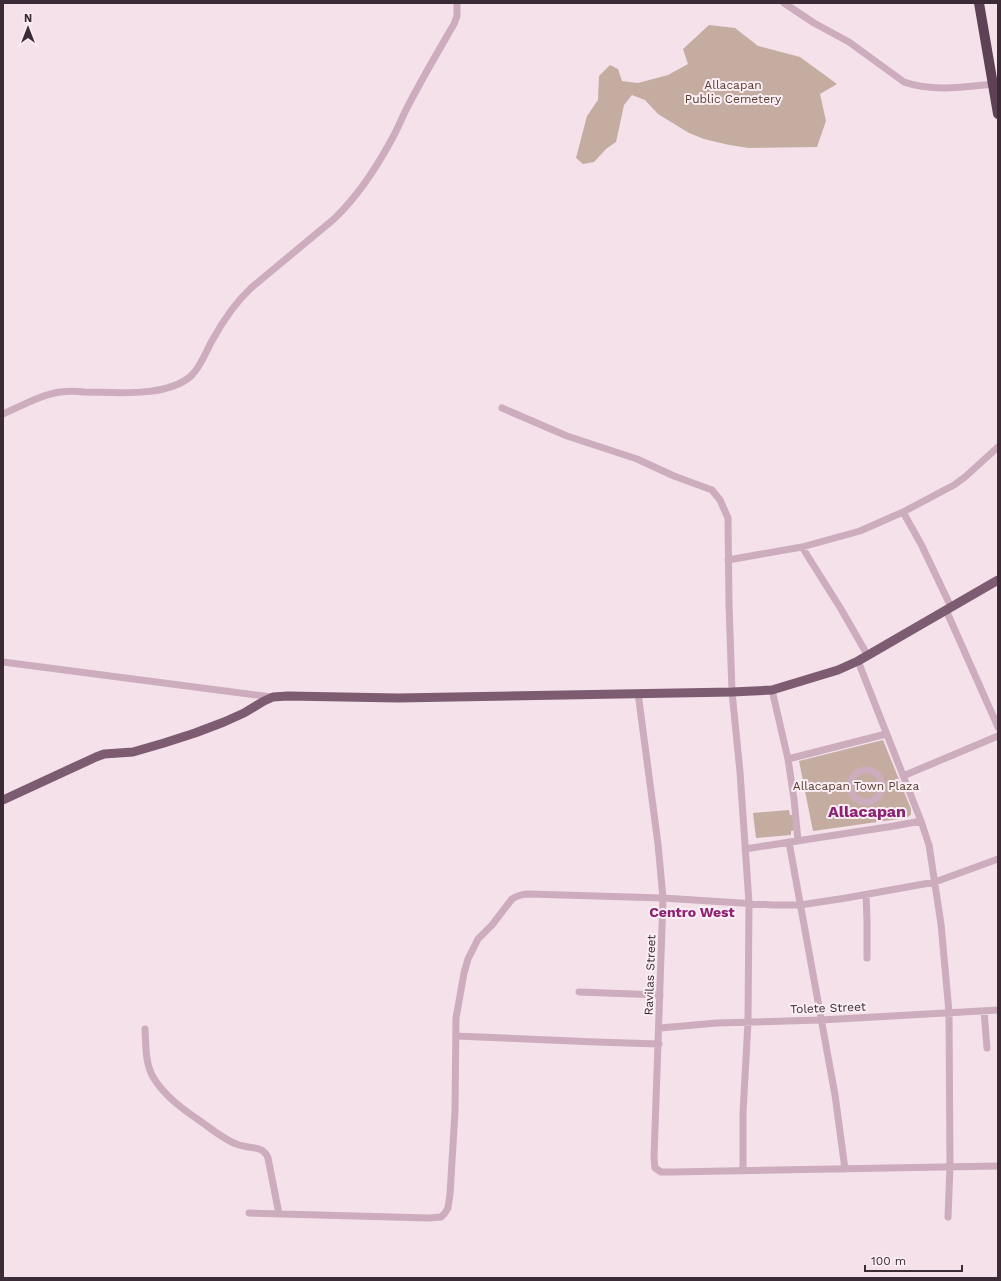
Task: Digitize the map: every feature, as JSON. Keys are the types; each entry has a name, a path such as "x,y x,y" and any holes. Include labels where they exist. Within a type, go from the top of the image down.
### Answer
{"highway":[{"path":"979,3 998,114"}],"main road":[{"path":"3,800 96,757 108,754 133,752 195,733 244,713 264,701 273,698 288,696 398,698 772,690 838,670 858,661 998,580"}],"street":[{"path":"3,414 50,394 61,392 132,393 164,389 191,377 197,370 229,313 240,299 251,288 334,219 358,193 390,144 408,105 454,24 457,16 457,3"},
{"path":"784,3 814,23 849,42 904,82 915,86 956,87 993,84"},
{"path":"502,408 567,436 637,459 674,476 712,490 720,500 728,518 728,604 732,692 740,772 749,903 748,1022 743,1113 742,1171 998,1166"},
{"path":"728,560 802,547 860,531 903,512 954,485 998,447"},
{"path":"903,512 921,544 998,727"},
{"path":"802,547 841,609 868,656"},
{"path":"858,661 921,821 929,845 935,882 941,924 949,1012 950,1167 948,1217"},
{"path":"3,662 273,698"},
{"path":"772,690 788,759 798,841"},
{"name":"Ravilas Street","path":"638,693 658,844 663,898 655,1168 658,1171 673,1172 742,1171"},
{"path":"788,759 886,734"},
{"path":"903,776 998,736"},
{"path":"870,771 879,777 882,783 882,788 880,794 876,798 871,801 864,802 853,795 851,783 859,772 870,771"},
{"path":"746,849 921,821"},
{"path":"789,842 834,1095 845,1169"},
{"path":"249,1213 429,1218 441,1216 445,1213 448,1208 450,1194 455,1112 456,1018 464,973 468,960 478,939 492,925 516,896 521,894 529,894 663,898 800,905 866,895 935,882 998,859"},
{"path":"866,895 867,958"},
{"path":"579,992 660,995"},
{"name":"Tolete Street","path":"660,1028 748,1022 821,1020 998,1010"},
{"path":"984,1011 987,1048"},
{"path":"145,1029 146,1056 153,1077 174,1102 185,1112 230,1142 265,1151 268,1158 279,1214"},
{"path":"456,1036 659,1044"}],"green space":[{"name":"Allacapan Public Cemetery","path":"709,25 735,28 758,46 800,57 837,84 820,94 826,121 817,147 749,148 704,139 689,133 658,114 645,100 632,95 624,105 616,142 606,149 594,162 583,164 576,158 587,116 598,100 599,76 610,65 618,69 622,81 638,83 668,75 688,64 683,49"},
{"name":"Allacapan Town Plaza","path":"883,740 911,809 911,815 906,818 813,831 799,761"},
{"path":"789,810 790,815 794,815 795,830 791,831 791,835 756,838 753,813"}],"district":[{"name":"Allacapan","path":"867,811"},
{"name":"Centro West","path":"692,912"}]}
